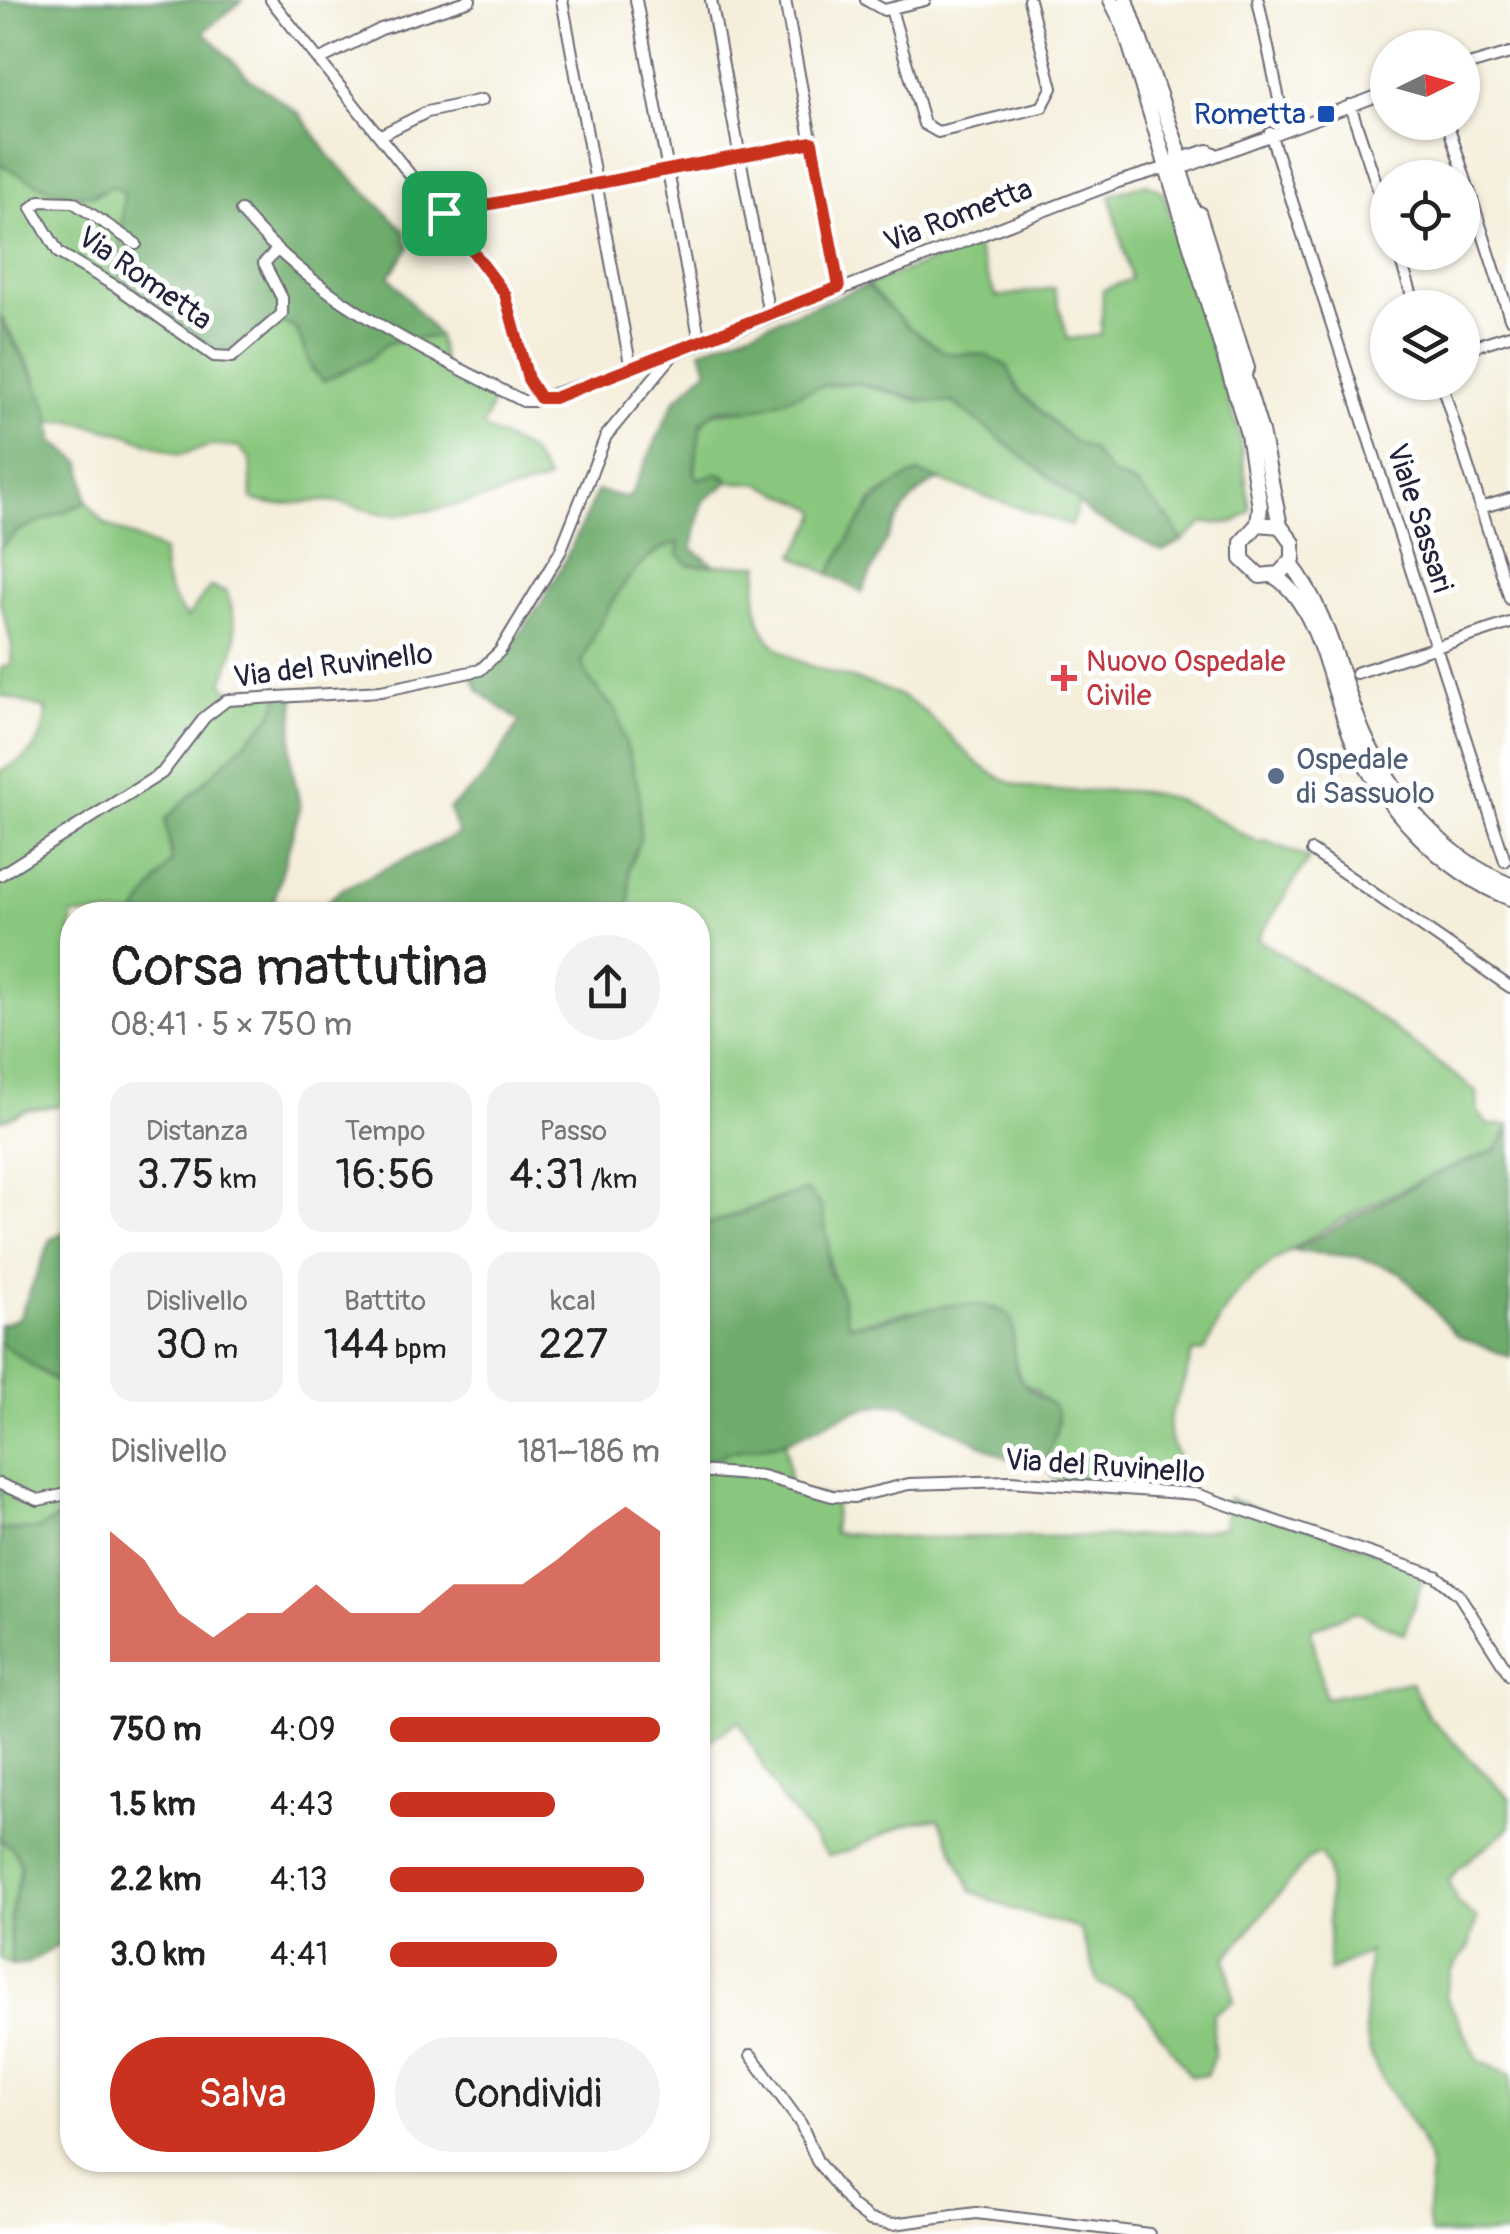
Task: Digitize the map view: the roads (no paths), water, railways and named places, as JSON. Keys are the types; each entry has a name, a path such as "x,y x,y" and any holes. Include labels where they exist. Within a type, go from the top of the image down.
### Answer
{"main road":[{"path":"1111,0 1176,166 1261,432 1280,526 1294,543 1290,564 1274,576"},
{"path":"1126,0 1178,150 1176,166 1248,434 1258,524"},
{"path":"1280,526 1258,524 1244,536 1242,559 1254,573 1274,576 1300,598 1352,738 1384,794 1447,861 1510,898"},
{"path":"1290,564 1313,594 1364,733 1386,776 1413,812 1452,850 1510,885"}],"street":[{"path":"271,0 505,294 528,379 540,398"},
{"path":"321,60 381,29 470,0"},
{"path":"562,0 631,369"},
{"path":"636,0 700,342"},
{"path":"711,0 769,315"},
{"path":"786,0 839,287"},
{"path":"866,0 884,10 925,0"},
{"path":"891,8 924,124 938,132 1042,107 1050,100 1052,88 1029,0"},
{"path":"1258,0 1286,128"},
{"path":"1480,62 1510,53"},
{"name":"Via Rometta","path":"242,211 275,252 346,308 523,401 554,398 839,287 1176,166 1184,157 1208,150 1214,153 1370,98"},
{"path":"381,134 427,112 482,100"},
{"path":"1350,105 1370,166"},
{"name":"Viale Sassari","path":"1270,133 1505,861"},
{"path":"1453,140 1510,318"},
{"path":"444,213 812,142"},
{"name":"Via Rometta","path":"136,244 73,202 40,201 32,208 60,253 117,287 214,356 232,356 282,314 282,298 264,263 275,252"},
{"path":"1480,344 1510,335"},
{"name":"Via del Ruvinello","path":"0,875 162,774 205,717 226,700 381,691 480,670 500,651 560,552 606,436 674,354"},
{"path":"1446,400 1510,598"},
{"path":"1480,508 1510,499"},
{"path":"1356,673 1510,623"},
{"path":"1312,851 1510,987"},
{"name":"Via del Ruvinello","path":"710,1472 762,1476 832,1496 854,1498 909,1484 1010,1481 1214,1498 1436,1576 1459,1595 1510,1675"},
{"path":"0,1484 38,1500 60,1496"},
{"path":"751,2054 801,2124 817,2160 852,2206 870,2220 894,2224 976,2213 1067,2228 1127,2229 1148,2234"}],"place":[{"name":"Rometta","path":"1326,114"},
{"name":"Nuovo Ospedale Civile","path":"1064,678"},
{"name":"Ospedale di Sassuolo","path":"1276,776"}]}
